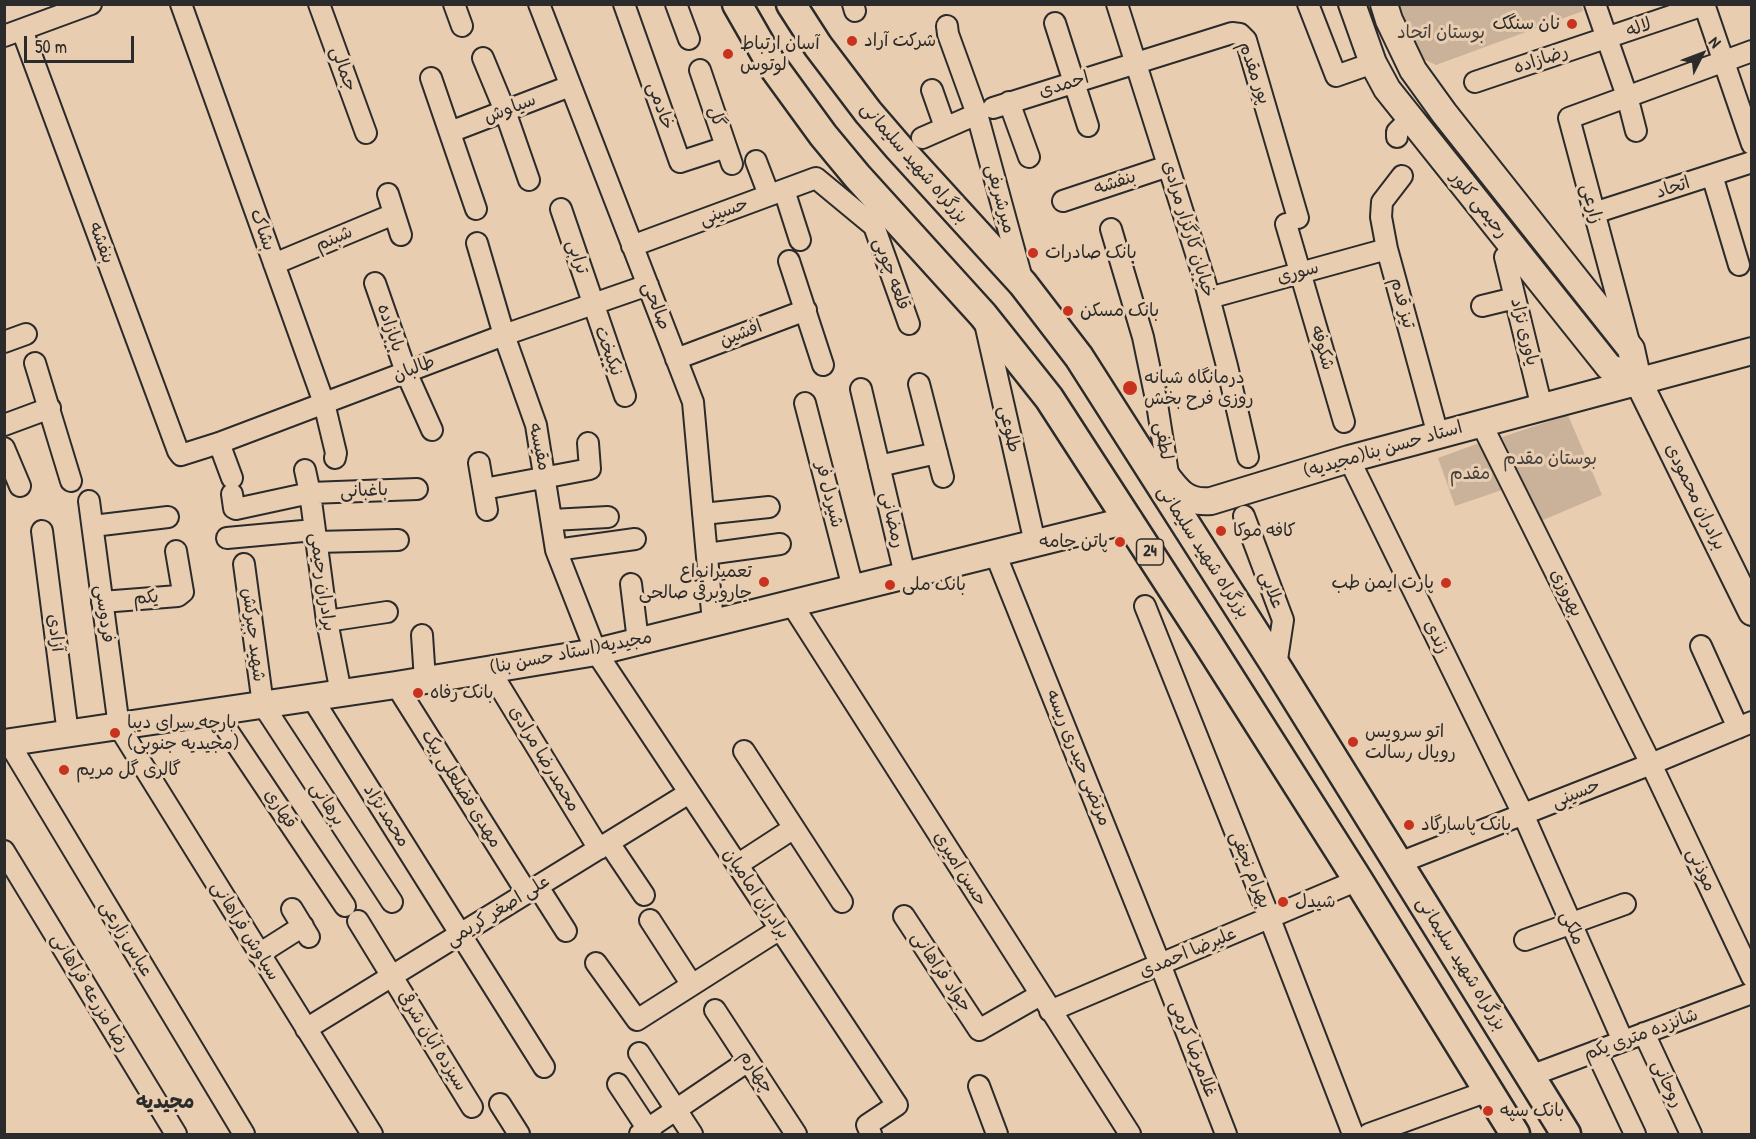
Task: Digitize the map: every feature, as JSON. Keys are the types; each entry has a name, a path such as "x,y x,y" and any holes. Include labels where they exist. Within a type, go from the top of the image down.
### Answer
{"highway":[{"path":"723,4 772,65"},
{"name":"24","path":"737,4 772,65 823,135 857,176 983,315 1049,398 1358,880 1515,1134"},
{"name":"بزرگراه شهید سلیمانی","path":"791,4 818,46 868,112 898,148 1023,284 1079,357 1276,666 1566,1134"},
{"path":"801,4 818,46"}],"main road":[{"name":"رحیمی کلور","path":"1352,4 1373,63 1387,89 1403,128 1609,367 1638,381"},
{"path":"1384,4 1389,20 1413,70 1631,349"},
{"path":"1403,128 1433,97"},
{"name":"برادران محمودی","path":"1631,349 1638,381 1752,612"},
{"name":"استاد حسن بنا(مجیدیه)","path":"1079,357 1169,480 1183,495 1202,502 1349,459 1752,351"},
{"name":"مجیدیه(استاد حسن بنا)","path":"7,743 312,698 596,652 1129,520"}],"street":[{"path":"13,33 91,4"},
{"name":"بشاک","path":"181,4 324,403 336,453 335,458"},
{"name":"جمالی","path":"319,4 366,133"},
{"path":"454,4 462,26"},
{"name":"صالحی","path":"539,4 693,402 713,623"},
{"name":"خادمی","path":"624,4 680,162 729,156"},
{"path":"676,4 689,39"},
{"name":"خیابان کارگزار مرادی","path":"1117,4 1209,298 1248,457"},
{"path":"1308,4 1336,76 1373,63"},
{"path":"1595,4 1627,96 1636,131"},
{"path":"1704,5 1752,144"},
{"name":"لاله","path":"1607,39 1704,5"},
{"path":"1055,23 1088,126"},
{"path":"947,26 948,34 993,108 1029,157"},
{"name":"بنفشه","path":"13,33 173,440 181,455"},
{"name":"پور مقدم","path":"1136,63 1232,33 1240,34 1246,40 1292,221"},
{"name":"رضازاده","path":"1475,82 1607,39"},
{"name":"زارعی","path":"1631,349 1569,118 1752,51"},
{"path":"483,58 505,111 529,180"},
{"name":"احمدی","path":"922,138 993,108 1136,63"},
{"name":"گل","path":"700,70 729,156"},
{"path":"431,78 476,209"},
{"name":"سیاوش","path":"450,132 570,86"},
{"path":"932,90 945,127"},
{"name":"میرشریفی","path":"993,108 1023,284"},
{"path":"756,161 776,193 800,240"},
{"name":"اتحاد","path":"1594,213 1752,162"},
{"name":"بنفشه","path":"1063,201 1168,166"},
{"path":"1712,175 1739,265"},
{"name":"تیز قدم","path":"1402,176 1382,202 1380,217 1438,435"},
{"name":"حسینی","path":"632,246 816,178"},
{"name":"قلعه چوبی","path":"816,178 874,226 909,324"},
{"path":"388,194 400,235"},
{"name":"ترابی","path":"561,209 592,306"},
{"name":"شبنم","path":"274,264 394,214"},
{"name":"شکوفه","path":"1292,221 1300,273 1344,422"},
{"name":"لطفی","path":"1111,229 1143,337 1169,480"},
{"name":"مقیسه","path":"477,243 504,335 536,425 556,550 596,652"},
{"name":"سوری","path":"1209,298 1387,249"},
{"name":"یاوری نژاد","path":"1505,257 1542,408"},
{"path":"789,261 823,365"},
{"name":"بابازاده","path":"375,283 406,372 432,430"},
{"name":"طالبان","path":"181,455 504,335 648,285"},
{"path":"1482,306 1515,298"},
{"name":"نیکبخت","path":"592,306 624,396"},
{"name":"افشین","path":"676,359 806,310"},
{"name":"طلوعی","path":"983,315 1035,543"},
{"path":"4,342 26,334"},
{"path":"35,363 71,481"},
{"path":"919,384 943,477"},
{"name":"رمضانی","path":"861,389 905,575"},
{"name":"شیردل فر","path":"805,403 853,588"},
{"path":"4,425 50,408"},
{"name":"بهروزی","path":"1481,423 1651,764"},
{"name":"باغبانی","path":"219,442 236,509 310,493 417,489"},
{"path":"484,489 590,469 588,443"},
{"path":"4,448 20,486"},
{"path":"879,466 937,453"},
{"name":"زندی","path":"1349,459 1523,814"},
{"path":"479,464 488,510"},
{"name":"برادران رحیمی","path":"305,471 327,621 341,693"},
{"name":"فردوسی","path":"89,501 119,727"},
{"path":"704,514 770,507"},
{"name":"علایی","path":"1244,516 1283,620 1276,666"},
{"path":"552,520 608,517"},
{"path":"93,526 168,518"},
{"name":"آزادی","path":"42,531 69,734"},
{"path":"228,538 315,536 398,540"},
{"path":"556,550 635,539"},
{"path":"707,554 780,543"},
{"name":"یکم","path":"102,602 181,594 183,592 176,550"},
{"name":"مرتضی حیدری ریسه","path":"995,553 1160,964"},
{"name":"شهید جبرکش","path":"244,564 262,705"},
{"path":"631,584 638,641"},
{"name":"حسن امیری","path":"791,603 1130,1134"},
{"name":"بهرام نجفی","path":"1145,606 1353,1134"},
{"path":"327,621 387,612"},
{"path":"422,635 425,680"},
{"path":"1701,646 1744,725"},
{"name":"برادران امامیان","path":"596,652 897,1105 869,1130"},
{"name":"محمدرضا مرادی","path":"489,669 604,846 644,894"},
{"name":"مهدی فضلعلی بیک","path":"396,685 532,890 566,931"},
{"name":"محمدنژاد","path":"312,698 544,1066"},
{"name":"برهانی","path":"262,705 392,902"},
{"name":"قهاری","path":"215,712 392,976"},
{"name":"حسینی","path":"1399,863 1744,725"},
{"name":"سیاوش فراهانی","path":"119,727 372,1134"},
{"name":"عباس زارعی","path":"7,743 244,1134"},
{"path":"744,751 842,902"},
{"name":"موذنی","path":"1651,764 1752,976"},
{"name":"علی اصغر کریمی","path":"306,1029 689,793"},
{"name":"ملکی","path":"1523,814 1623,1041"},
{"path":"737,865 794,828"},
{"name":"رضا مزرعه فراهانی","path":"4,851 176,1134"},
{"name":"علیرضا احمدی","path":"1045,1003 1160,964 1358,880"},
{"path":"1525,940 1625,904"},
{"path":"260,954 306,932 292,909"},
{"name":"جواد فراهانی","path":"904,916 979,1030 1045,1003"},
{"path":"650,920 692,985"},
{"path":"596,963 637,1020 780,929"},
{"name":"غلامرضا کرمی","path":"1160,964 1226,1134"},
{"name":"سیزده آبان شرقی","path":"392,976 472,1107"},
{"name":"شانزده متری یکم","path":"1530,1076 1752,993"},
{"name":"چهارم","path":"715,1010 796,1134"},
{"name":"روحانی","path":"1644,1033 1691,1134"},
{"path":"1596,1051 1635,1134"},
{"path":"639,1053 692,1134"},
{"path":"618,1084 646,1133 748,1061"},
{"path":"979,1086 997,1134"},
{"path":"1369,1134 1488,1091"},
{"path":"500,1104 519,1134"}],"green space":[{"name":"بوستان اتحاد","path":"1581,4 1583,11 1436,65 1419,57 1399,5"},
{"name":"بوستان مقدم","path":"1568,415 1602,495 1541,521 1502,437"},
{"name":"مقدم","path":"1485,441 1502,490 1455,506 1438,458"}],"place":[{"name":"نان سنگک","path":"1572,24"},
{"name":"شرکت آراد","path":"852,41"},
{"name":"آسان ارتباط لوتوس","path":"728,54"},
{"name":"بانک صادرات","path":"1033,253"},
{"name":"بانک مسکن","path":"1068,311"},
{"name":"درمانگاه شبانه روزی فرح بخش","path":"1130,388"},
{"name":"کافه موکا","path":"1221,531"},
{"name":"پاتن جامه","path":"1120,542"},
{"name":"تعمیرانواع جاروبرقی صالحی","path":"764,582"},
{"name":"پارت ایمن طب","path":"1446,583"},
{"name":"بانک ملی","path":"890,585"},
{"name":"بانک رفاه","path":"418,693"},
{"name":"پارچه سرای دیبا (مجیدیه جنوبی)","path":"115,733"},
{"name":"اتو سرویس رویال رسالت","path":"1353,742"},
{"name":"گالری گل مریم","path":"64,770"},
{"name":"بانک پاسارگاد","path":"1409,825"},
{"name":"شیدل","path":"1283,902"},
{"name":"بانک سپه","path":"1488,1111"}],"district":[{"name":"مجیدیه","path":"165,1103"}]}
